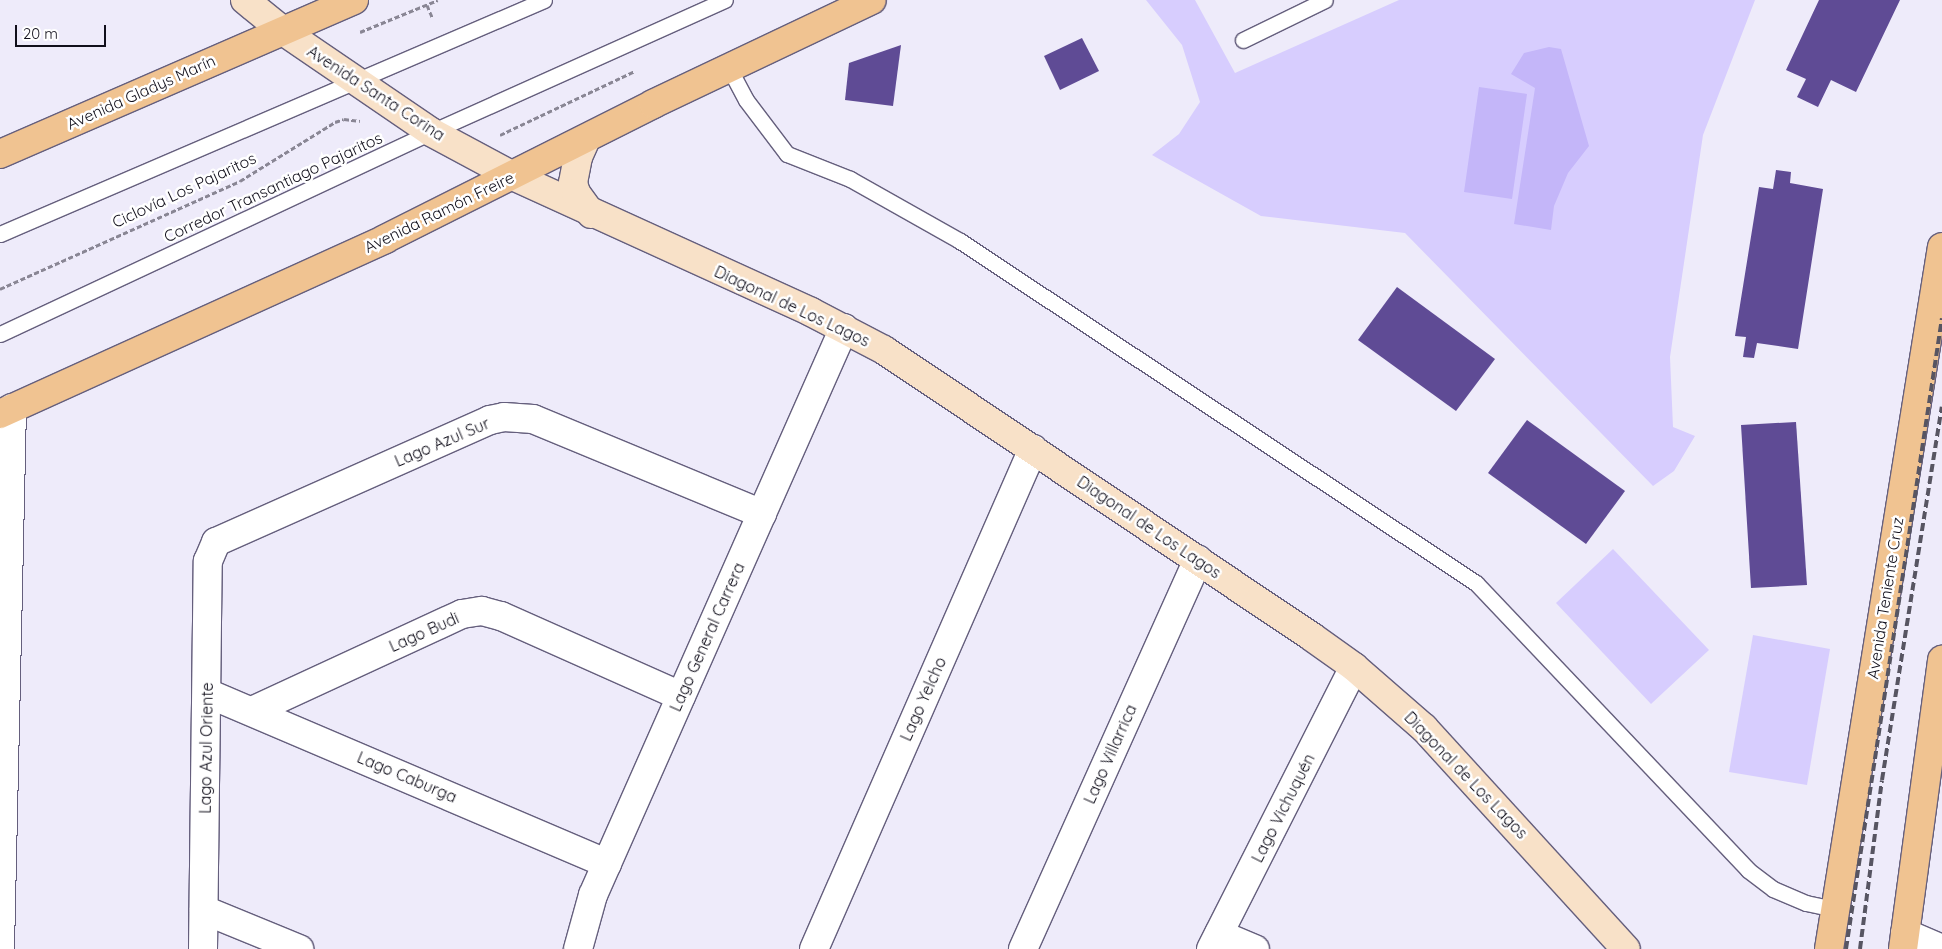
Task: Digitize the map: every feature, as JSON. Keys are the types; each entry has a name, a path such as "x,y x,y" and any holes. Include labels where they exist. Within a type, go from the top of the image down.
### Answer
{"main road":[{"name":"Avenida Santa Corina","path":"245,0 283,31 431,132 512,176"},
{"name":"Avenida Gladys Marín","path":"0,154 354,0"},
{"name":"Avenida Ramón Freire","path":"6,411 288,285 729,68 872,0"},
{"path":"586,139 578,157 574,182 576,193 591,214"},
{"name":"Diagonal de Los Lagos","path":"512,176 591,214 844,328 922,375 1354,667 1459,764 1626,949"},
{"name":"Avenida Teniente Cruz","path":"1829,949 1942,248"},
{"path":"1904,941 1938,712 1942,660"}],"street":[{"name":"Lago General Carrera","path":"578,949 586,916 607,864 844,328"},
{"path":"0,949 6,411"},
{"name":"Lago Azul Sur","path":"212,547 222,538 490,420 504,417 533,419 762,514"},
{"name":"Lago Yelcho","path":"814,949 1032,449"},
{"name":"Lago Azul Oriente","path":"203,949 208,561 212,547"},
{"name":"Lago Villarrica","path":"1022,949 1198,560"},
{"name":"Lago Budi","path":"252,712 462,614 482,611 501,616 681,696"},
{"name":"Lago Vichuquén","path":"1215,941 1354,667"},
{"name":"Lago Caburga","path":"206,693 607,864"},
{"path":"204,910 299,949"},
{"path":"1215,941 1255,949"},
{"path":"1904,941 1942,949"}],"lane":[{"path":"0,234 353,80 544,0"},
{"name":"Corredor Transantiago Pajaritos","path":"0,334 431,132 725,0"},
{"path":"1243,40 1325,0"},
{"path":"729,68 746,100 787,154 850,178 960,241 1476,583 1748,870 1773,889 1806,903 1834,909"}],"path":[{"path":"355,34 438,0"},
{"path":"427,4 432,17"},
{"path":"495,137 635,71"},
{"name":"Ciclovía Los Pajaritos","path":"0,289 240,181 335,122 353,119 368,125"}],"shaded area":[{"path":"1146,0 1195,0 1235,73 1399,0 1755,0 1703,135 1670,357 1673,427 1695,436 1674,471 1653,486 1405,233 1261,216 1152,155 1179,134 1200,102 1182,45"},
{"path":"1549,47 1561,49 1589,146 1568,173 1554,206 1551,230 1514,224 1535,88 1511,74 1524,53"},
{"path":"1479,87 1527,94 1512,199 1464,192"},
{"path":"1613,549 1709,650 1651,704 1556,603"},
{"path":"1753,635 1830,649 1807,785 1729,772"}],"building":[{"path":"1819,0 1900,0 1856,92 1831,80 1818,107 1797,97 1806,79 1786,70"},
{"path":"1082,38 1099,71 1060,90 1044,56"},
{"path":"901,45 893,106 845,100 849,63"},
{"path":"1776,170 1791,172 1790,183 1823,189 1798,349 1757,343 1754,358 1743,357 1746,337 1735,336 1759,187 1773,189"},
{"path":"1397,287 1495,359 1456,411 1358,340"},
{"path":"1527,420 1625,491 1586,544 1488,473"},
{"path":"1796,422 1807,585 1751,588 1741,425"}],"railway":[{"path":"1846,949 1942,318"},
{"path":"1860,949 1882,780 1942,407"}]}
